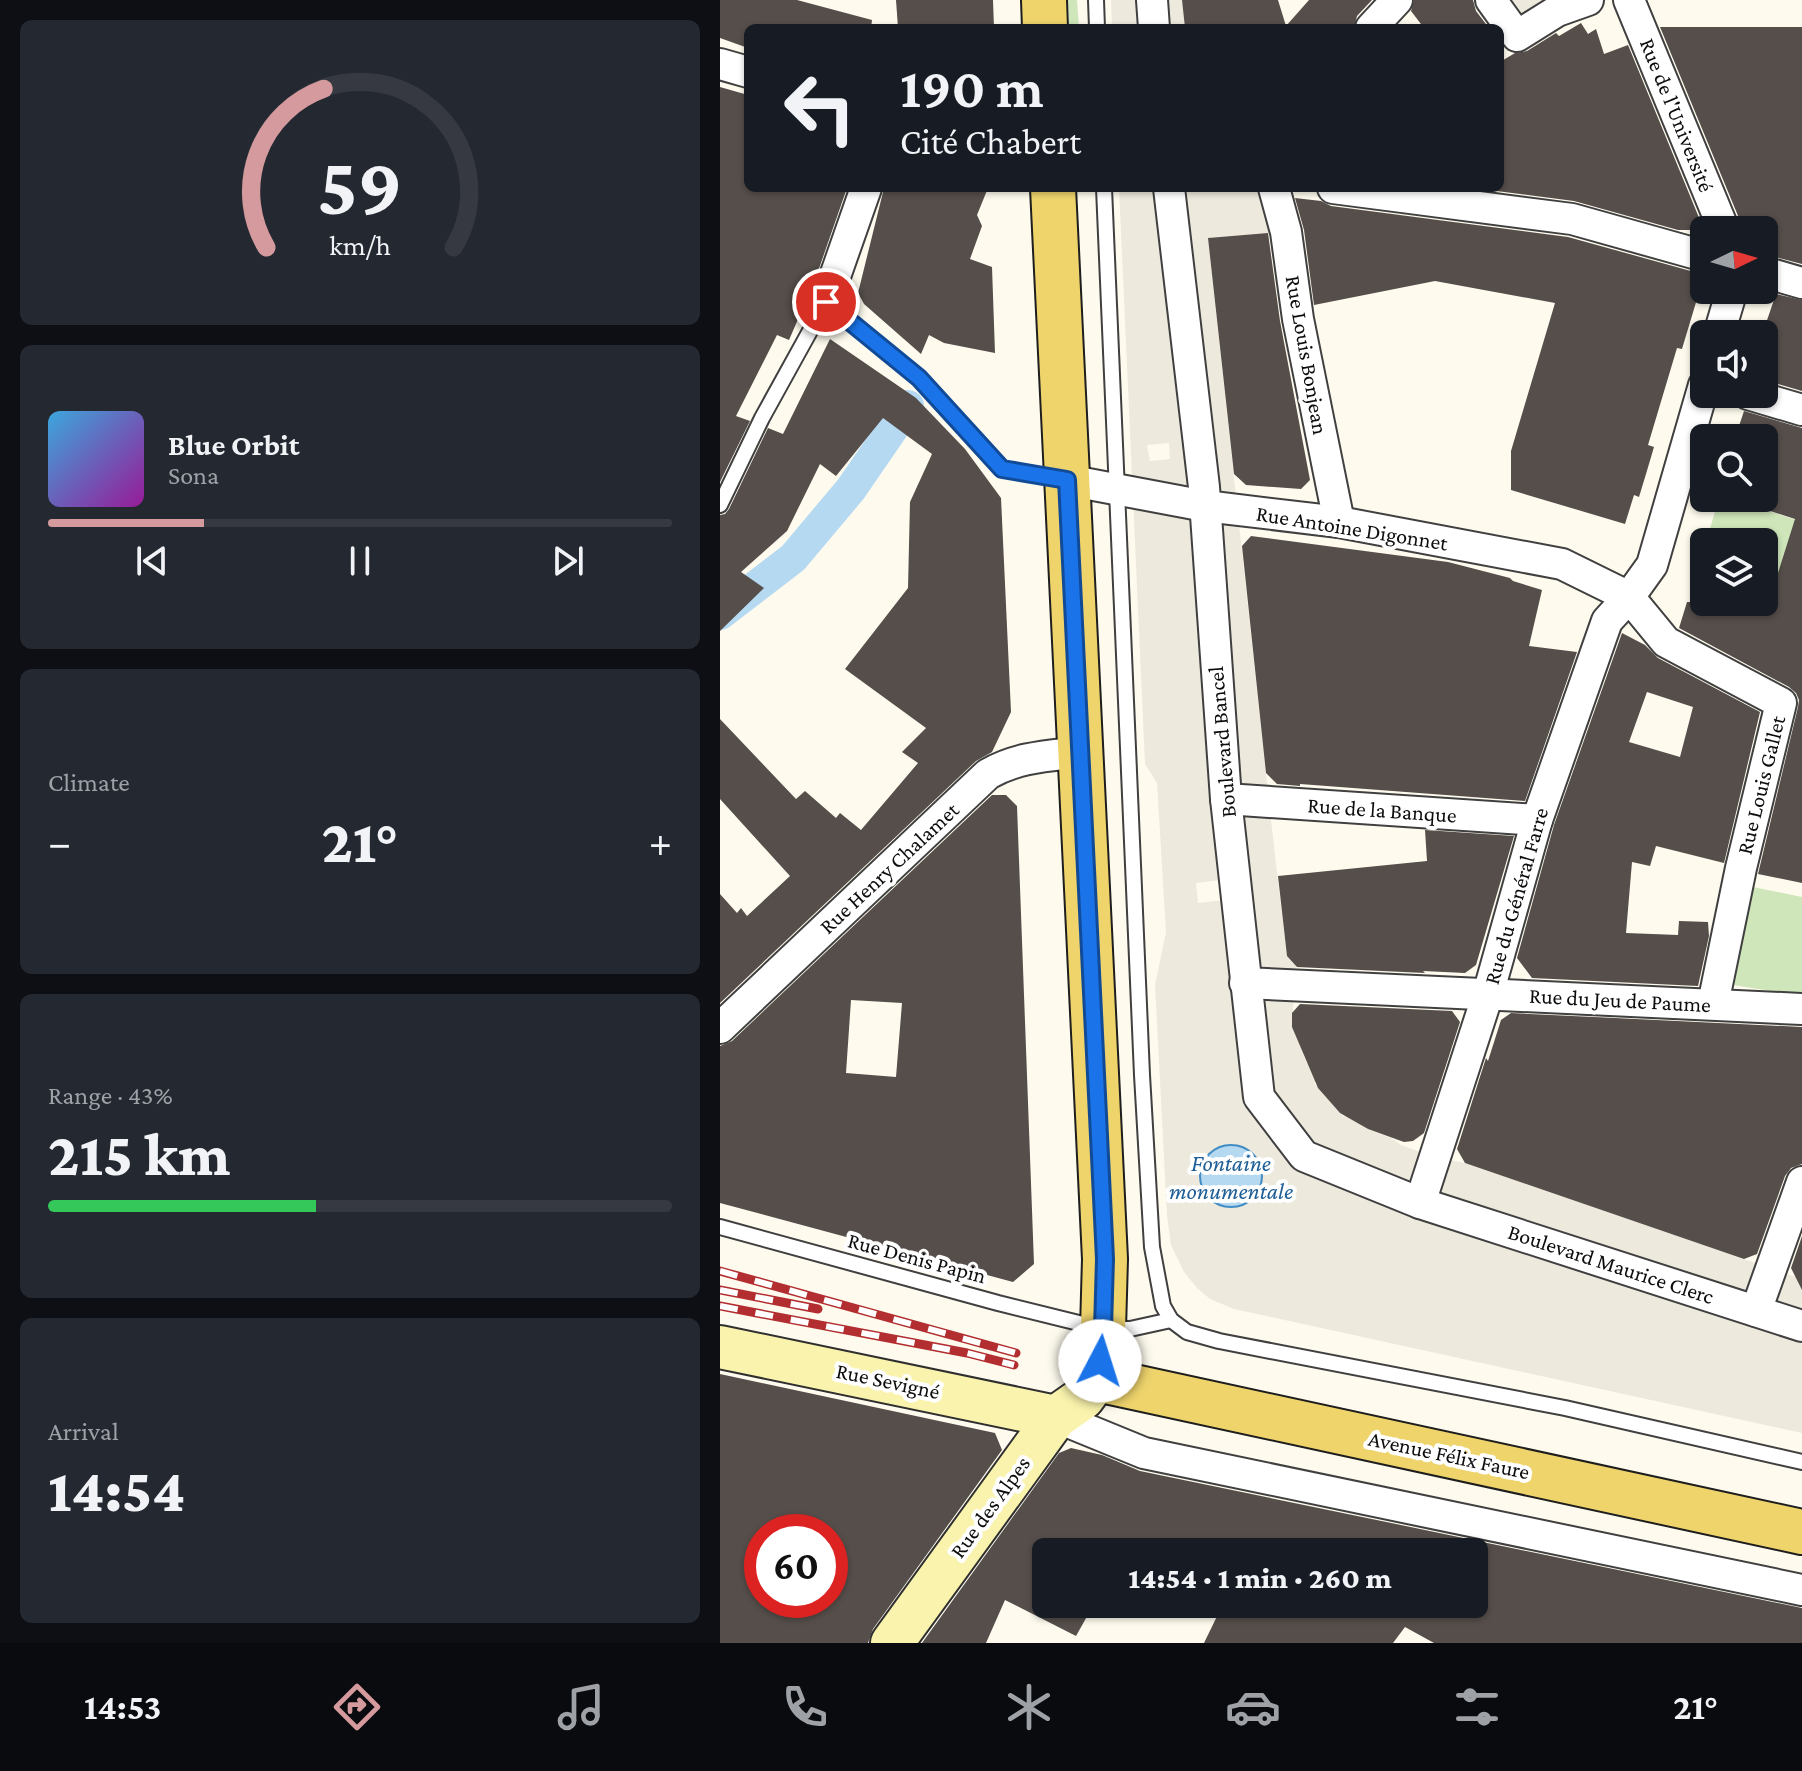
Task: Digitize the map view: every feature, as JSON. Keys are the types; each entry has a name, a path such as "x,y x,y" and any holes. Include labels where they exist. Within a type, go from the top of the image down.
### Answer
{"main road":[{"path":"1044,0 1045,24"},
{"path":"1053,192 1105,1259 1103,1329 1097,1379"},
{"name":"Avenue Félix Faure","path":"1097,1379 1802,1532"}],"street":[{"path":"1152,0 1154,24"},
{"path":"1375,24 1397,0"},
{"path":"1491,0 1517,36 1557,11 1588,0"},
{"name":"Rue de l'Université","path":"1629,0 1718,216"},
{"path":"720,64 744,71"},
{"path":"826,302 865,192"},
{"name":"Boulevard Bancel","path":"1169,192 1205,506 1226,799 1259,1097 1304,1156 1420,1203"},
{"name":"Rue Louis Bonjean","path":"1275,192 1286,232 1298,319 1339,522"},
{"path":"1364,192 1572,219 1690,252"},
{"path":"1778,276 1802,283"},
{"path":"1778,403 1802,410"},
{"name":"Rue du Général Farre","path":"1420,1203 1488,994 1537,820 1607,621 1652,565 1697,408"},
{"name":"Rue Antoine Digonnet","path":"1067,480 1205,506 1339,522 1562,564 1629,597"},
{"name":"Rue Louis Gallet","path":"1629,597 1666,642 1781,703 1741,868 1713,1004"},
{"name":"Rue Henry Chalamet","path":"720,1028 988,774 1006,764 1028,758 1080,752"},
{"name":"Rue de la Banque","path":"1226,799 1537,820"},
{"name":"Rue du Jeu de Paume","path":"1245,983 1802,1009"},
{"path":"1756,1311 1802,1182"},
{"name":"Boulevard Maurice Clerc","path":"1420,1203 1802,1326"},
{"name":"Rue Sevigné","path":"720,1347 1056,1417"},
{"name":"Rue des Alpes","path":"892,1643 1056,1417 1083,1398 1097,1379"},
{"path":"1056,1417 1144,1453 1802,1590"}],"lane":[{"path":"1096,0 1097,24"},
{"path":"1104,192 1141,1059 1152,1247 1163,1306 1171,1320 1187,1332 1219,1341 1536,1402 1802,1462"},
{"path":"720,505 762,418 826,302 919,378 1002,469 1067,480"},
{"name":"Rue Denis Papin","path":"720,1227 1103,1329 1130,1329 1171,1320"}],"green space":[{"path":"1068,0 1077,0 1079,24 1069,24"},
{"path":"1715,512 1772,512 1802,522 1777,636 1758,616 1778,616 1778,528 1710,528"},
{"path":"1748,886 1802,897 1802,996 1733,985"}],"shaded area":[{"path":"1111,0 1182,0 1185,24 1112,24"},
{"path":"1491,0 1588,0 1517,36"},
{"path":"1119,192 1293,192 1299,231 1208,238 1287,956 1296,966 1292,1023 1316,1081 1314,1083 1344,1117 1347,1115 1367,1129 1401,1145 1465,1163 1802,1279 1802,1433 1234,1309 1210,1299 1197,1288 1184,1272 1171,1245 1167,1215 1155,985 1166,932 1157,783 1145,764","holes":["1169,443 1170,459 1150,461 1147,445","1222,880 1224,900 1198,903 1196,883","1261,1167 1260,1188 1248,1203 1229,1207 1211,1200"]}],"water":[{"name":"Fontaine monumentale","path":"1231,1145 1253,1154 1262,1176 1253,1198 1231,1207 1209,1198 1200,1176 1209,1154"}],"building":[{"path":"720,0 797,0 872,20 872,24 744,24 744,47 720,38"},
{"path":"896,0 993,0 994,24 898,24"},
{"path":"1182,0 1278,0 1285,24 1185,24"},
{"path":"1309,0 1372,0 1357,16 1355,24 1288,24"},
{"path":"1414,0 1473,0 1476,11 1486,24 1421,24 1411,11"},
{"path":"1581,23 1588,34 1596,29 1604,54 1628,45 1698,216 1690,216 1690,230 1678,230 1574,201 1504,192 1504,60 1527,51 1556,33 1559,36"},
{"path":"1660,27 1802,27 1802,264 1778,258 1778,216 1738,216"},
{"path":"720,87 744,94 744,192 846,192 815,280 789,340 777,335 736,416 750,421 720,482"},
{"path":"883,192 986,192 977,215 982,226 970,259 992,267 995,353 944,343 929,335 921,354 864,304 858,293"},
{"path":"1295,198 1321,201 1331,206 1568,237 1690,271 1690,304 1696,304 1682,349 1677,348 1648,445 1654,447 1639,497 1634,495 1625,524 1511,490 1511,451 1555,303 1435,281 1314,305 1304,230"},
{"path":"1268,233 1280,321 1310,480 1301,489 1246,485 1234,474 1208,238"},
{"path":"1778,294 1802,300 1802,391 1778,384 1778,320 1767,320 1773,304 1778,304"},
{"path":"830,339 916,398 965,449 1001,498 1011,712 992,752 976,761 720,1003 720,894 737,913 741,908 747,916 790,876 720,799 720,719 796,799 805,791 836,818 840,813 861,830 918,763 902,752 926,728 845,669 908,588 910,502 932,454 883,418 836,476 820,464 787,531 741,572 764,588 720,631 720,515 729,509 768,428 783,434"},
{"path":"1744,411 1802,428 1802,883 1758,874 1798,707 1796,693 1679,628 1687,602 1690,602 1690,616 1778,616 1778,573 1795,519 1773,512 1778,512 1778,424 1740,424"},
{"path":"1251,536 1448,562 1542,590 1529,646 1577,652 1525,801 1277,784 1266,773 1242,546"},
{"path":"1622,633 1645,645 1658,658 1760,712 1724,863 1656,846 1650,866 1632,862 1626,933 1678,935 1679,921 1708,922 1709,936 1698,986 1532,978 1517,958 1554,825","holes":["1647,692 1693,707 1680,757 1629,742"]},
{"path":"992,795 1006,795 1017,806 1034,1264 1013,1282 720,1203 720,1046 732,1041","holes":["851,1000 902,1003 896,1077 846,1073"]},
{"path":"1425,830 1514,836 1476,965 1465,973 1297,967 1287,956 1278,876 1427,861"},
{"path":"1300,1004 1452,1011 1460,1022 1424,1133 1413,1141 1404,1142 1368,1129 1340,1113 1318,1088 1292,1027 1292,1013"},
{"path":"1511,1013 1802,1027 1802,1164 1791,1168 1785,1176 1757,1254 1744,1259 1465,1163 1457,1149 1501,1020"},
{"path":"1802,1236 1802,1290 1791,1268"},
{"path":"720,1374 995,1433 1002,1450 873,1629 868,1643 720,1643"},
{"path":"1071,1448 1102,1455 1140,1471 1464,1538 1032,1538 1032,1614 1005,1600 986,1643 922,1643 1059,1453"},
{"path":"1488,1543 1802,1608 1802,1643 1434,1643 1405,1627 1393,1643 1204,1643 1216,1618 1488,1618"},
{"path":"1040,1618 1086,1618 1076,1636"}],"waterway":[{"path":"720,614 793,558 851,489 908,406"}],"railway":[{"path":"720,1271 1016,1353"},
{"path":"720,1290 818,1309"},
{"path":"720,1306 967,1353 1014,1365"}],"route":[{"path":"826,302 919,378 1002,469 1067,480 1105,1259 1100,1361"}]}
